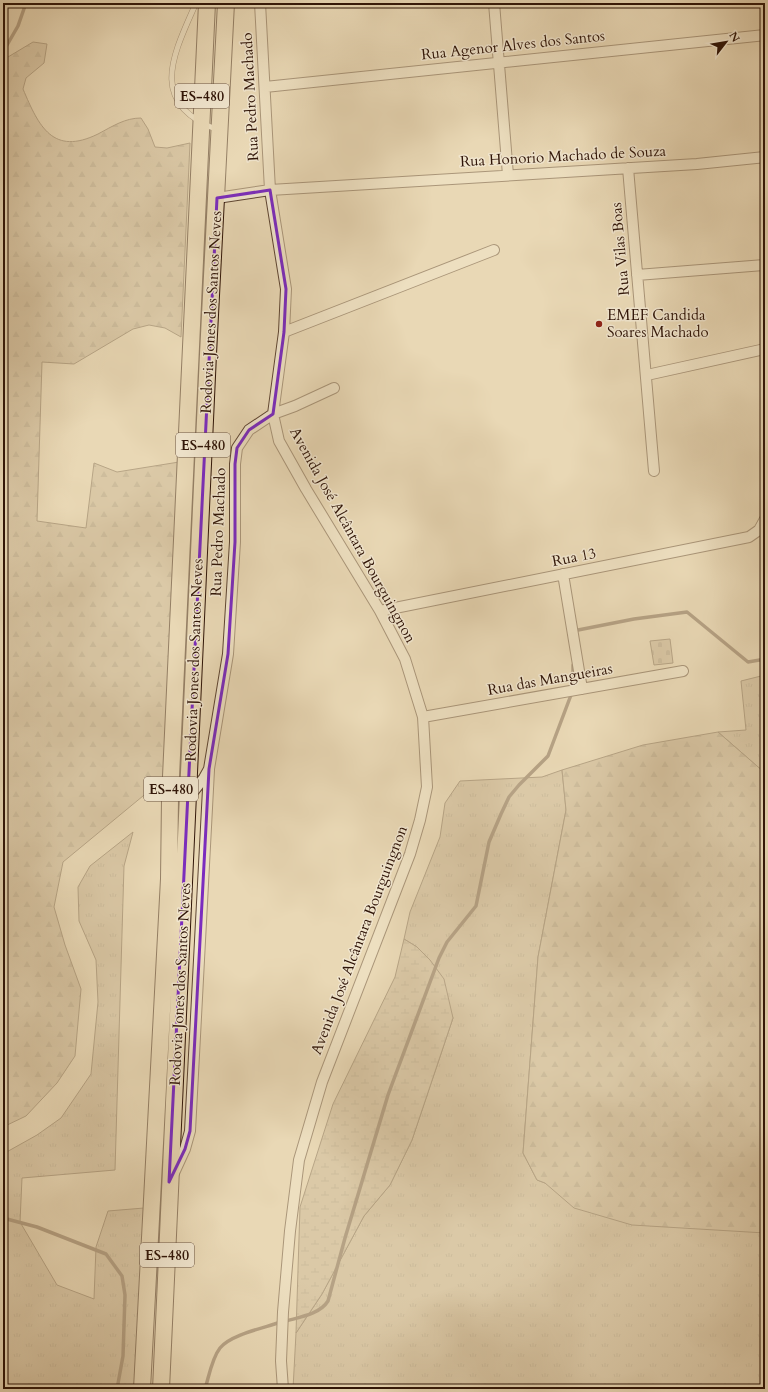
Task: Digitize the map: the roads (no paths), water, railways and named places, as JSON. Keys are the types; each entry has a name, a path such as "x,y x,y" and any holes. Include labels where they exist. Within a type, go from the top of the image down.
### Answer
{"main road":[{"name":"Rodovia Jones dos Santos Neves","path":"142,1389 168,886 170,798 207,3"},
{"name":"Rodovia Jones dos Santos Neves","path":"160,1389 189,797 205,414 226,3"}],"street":[{"name":"Rua Pedro Machado","path":"260,3 270,190 273,217 281,247 286,288 284,332"},
{"path":"494,3 508,175"},
{"name":"Rua Agenor Alves dos Santos","path":"265,87 498,61 765,35"},
{"name":"Rua Honorio Machado de Souza","path":"217,198 270,190 362,183 628,168 765,157"},
{"name":"Rua Vilas Boas","path":"628,168 647,374 654,471"},
{"path":"273,414 284,332 494,250"},
{"path":"637,275 765,265"},
{"path":"647,374 765,349"},
{"name":"Rua Pedro Machado","path":"170,1182 185,1149 190,1131 209,768 228,654 235,542 235,464 237,448 249,430 273,414 295,406 334,388"},
{"name":"Avenida José Alcântara Bourguingnon","path":"273,414 279,441 306,490 380,611 405,659 423,717 427,787 420,820 396,890 322,1082 299,1160 290,1231 284,1304 282,1361 283,1389"},
{"name":"Rua 13","path":"380,611 749,538 759,530 765,519"},
{"path":"563,574 582,689"},
{"name":"Rua das Mangueiras","path":"423,717 683,671"},
{"name":"Rua Pedro Machado","path":"189,797 204,778 209,768"}],"lane":[{"path":"196,3 182,34 174,61 171,86 174,96 182,108 201,124 219,130"}],"waterway":[{"path":"3,52 18,26 26,3"},
{"path":"573,631 634,619 687,612 748,662 765,659"},
{"path":"573,665 573,685"},
{"path":"286,1321 315,1312 328,1301 345,1238 388,1095 439,958 447,942 476,906 489,842 501,814 509,797 548,756 571,695"},
{"path":"3,1218 37,1227 106,1254 122,1276 125,1295 123,1356 117,1389"},
{"path":"205,1389 217,1352 225,1343 247,1332 278,1323"}],"place":[{"name":"EMEF Candida Soares Machado","path":"599,324"}]}
